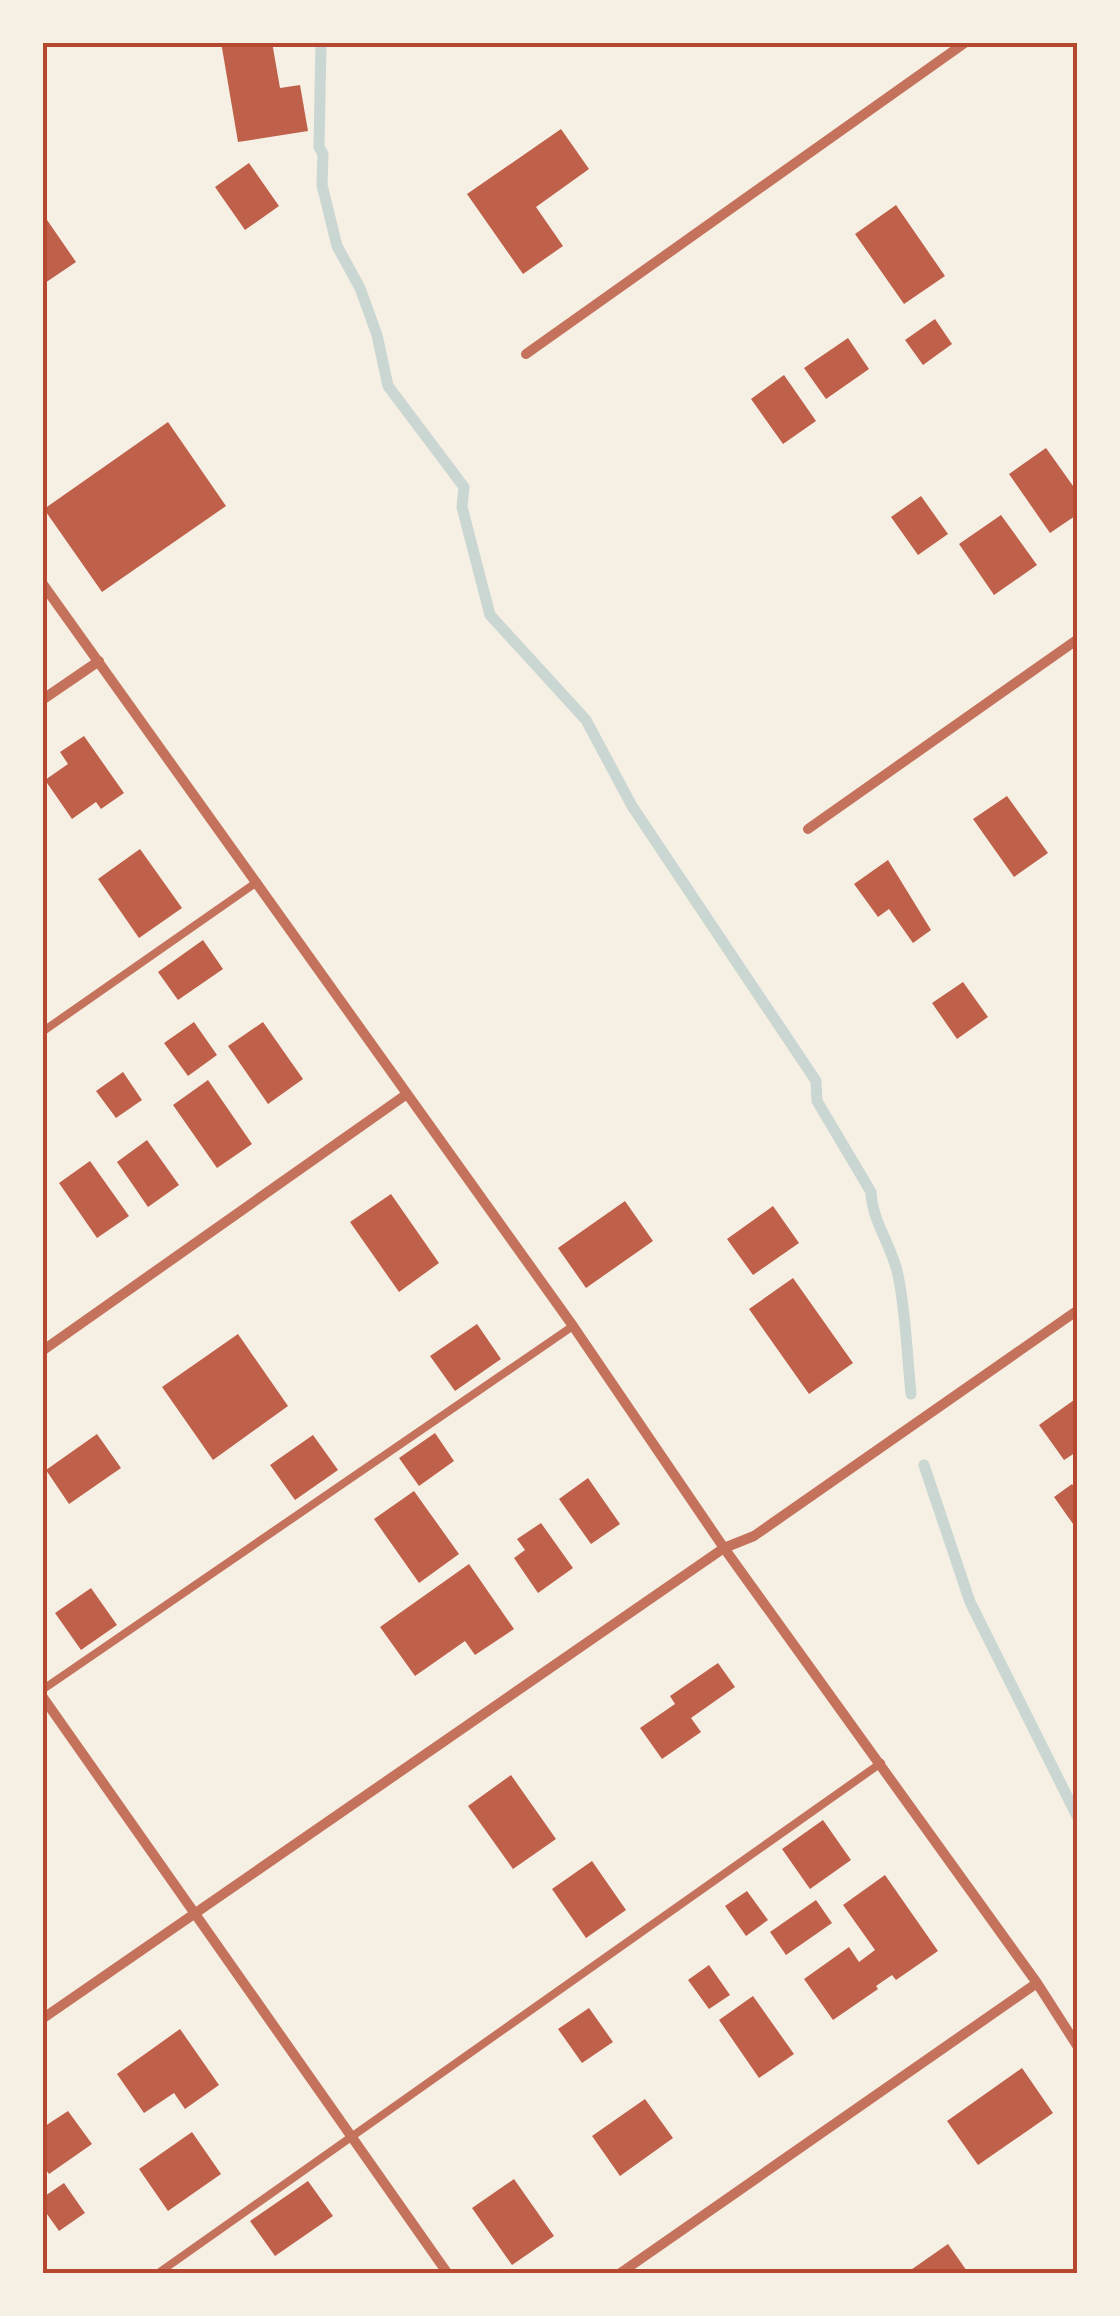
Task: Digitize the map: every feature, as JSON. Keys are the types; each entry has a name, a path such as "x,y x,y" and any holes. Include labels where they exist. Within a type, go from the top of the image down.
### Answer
{"street":[{"path":"526,354 966,42"},
{"path":"42,583 573,1326 724,1548 1037,1982 1078,2047"},
{"path":"808,829 1078,640"},
{"path":"42,700 99,661"},
{"path":"42,1351 407,1094"},
{"path":"42,2019 724,1548 754,1536 1078,1310"},
{"path":"42,1693 448,2274"},
{"path":"620,2274 1037,1982"}],"lane":[{"path":"42,1032 256,882"},
{"path":"42,1693 573,1326"},
{"path":"157,2274 880,1763"}],"building":[{"path":"221,42 272,42 280,88 300,85 308,131 238,142"},
{"path":"561,129 589,169 536,207 563,246 523,274 467,194"},
{"path":"249,163 279,206 245,230 215,187"},
{"path":"896,205 945,276 904,304 855,234"},
{"path":"45,217 76,262 42,285 42,219"},
{"path":"935,319 952,344 923,365 905,340"},
{"path":"848,338 869,369 826,399 804,368"},
{"path":"784,375 816,421 783,444 751,399"},
{"path":"168,422 226,506 102,592 44,509"},
{"path":"1046,448 1078,493 1078,514 1050,533 1009,474"},
{"path":"921,496 948,534 918,555 891,517"},
{"path":"1001,515 1037,565 994,595 959,544"},
{"path":"84,736 124,793 101,809 96,802 72,819 45,780 68,764 60,752"},
{"path":"1007,796 1048,853 1014,877 973,819"},
{"path":"140,849 182,908 139,938 98,879"},
{"path":"888,860 931,930 913,943 889,909 878,917 854,884"},
{"path":"203,940 223,969 178,1000 158,972"},
{"path":"963,982 988,1017 957,1039 932,1003"},
{"path":"194,1022 217,1055 188,1076 164,1043"},
{"path":"263,1022 303,1079 268,1104 228,1046"},
{"path":"123,1072 142,1100 116,1118 96,1091"},
{"path":"208,1080 252,1144 217,1168 173,1105"},
{"path":"147,1140 179,1185 148,1207 117,1162"},
{"path":"90,1161 129,1216 97,1238 59,1183"},
{"path":"391,1194 439,1263 399,1292 350,1222"},
{"path":"625,1201 653,1241 586,1288 558,1248"},
{"path":"773,1206 799,1243 753,1275 727,1239"},
{"path":"793,1278 853,1363 809,1394 749,1309"},
{"path":"477,1324 501,1359 455,1391 430,1356"},
{"path":"238,1334 288,1406 213,1460 162,1387"},
{"path":"1074,1400 1078,1405 1078,1451 1064,1460 1039,1425"},
{"path":"435,1433 454,1461 419,1486 399,1458"},
{"path":"97,1434 121,1468 69,1504 46,1470"},
{"path":"313,1435 338,1470 295,1500 270,1465"},
{"path":"588,1478 620,1524 591,1544 559,1499"},
{"path":"1072,1484 1078,1492 1078,1531 1054,1497"},
{"path":"414,1491 459,1554 419,1583 374,1519"},
{"path":"541,1523 573,1568 538,1593 514,1558 525,1550 517,1539"},
{"path":"469,1564 514,1629 475,1655 465,1641 415,1676 380,1627"},
{"path":"91,1588 117,1625 81,1650 55,1613"},
{"path":"718,1663 735,1687 691,1718 701,1732 662,1759 640,1728 675,1704 670,1696"},
{"path":"511,1775 556,1839 513,1869 468,1806"},
{"path":"823,1820 851,1860 810,1889 782,1849"},
{"path":"592,1861 626,1910 586,1938 552,1889"},
{"path":"885,1875 938,1951 896,1980 892,1975 833,2020 804,1979 849,1947 859,1962 875,1950 843,1905"},
{"path":"747,1891 768,1920 746,1936 725,1906"},
{"path":"816,1900 832,1923 786,1955 770,1932"},
{"path":"709,1965 730,1995 709,2009 688,1980"},
{"path":"753,1996 794,2054 759,2078 719,2020"},
{"path":"589,2008 613,2042 582,2063 558,2029"},
{"path":"180,2029 219,2085 185,2109 174,2093 144,2113 117,2074"},
{"path":"1022,2068 1053,2113 978,2165 947,2121"},
{"path":"645,2099 673,2138 620,2176 592,2136"},
{"path":"68,2111 92,2144 49,2174 42,2164 42,2128"},
{"path":"192,2132 221,2174 168,2211 139,2169"},
{"path":"514,2179 554,2236 512,2265 472,2208"},
{"path":"308,2181 333,2216 275,2256 250,2221"},
{"path":"64,2183 85,2213 59,2231 42,2207 42,2198"},
{"path":"948,2244 969,2274 905,2274"}],"waterway":[{"path":"321,42 322,185 337,246 360,288 377,335 388,386 464,487 462,507 490,615 586,720 632,806 816,1081 817,1101 871,1192 895,1264 903,1304 911,1394"},
{"path":"924,1465 970,1602 1078,1818"}]}
